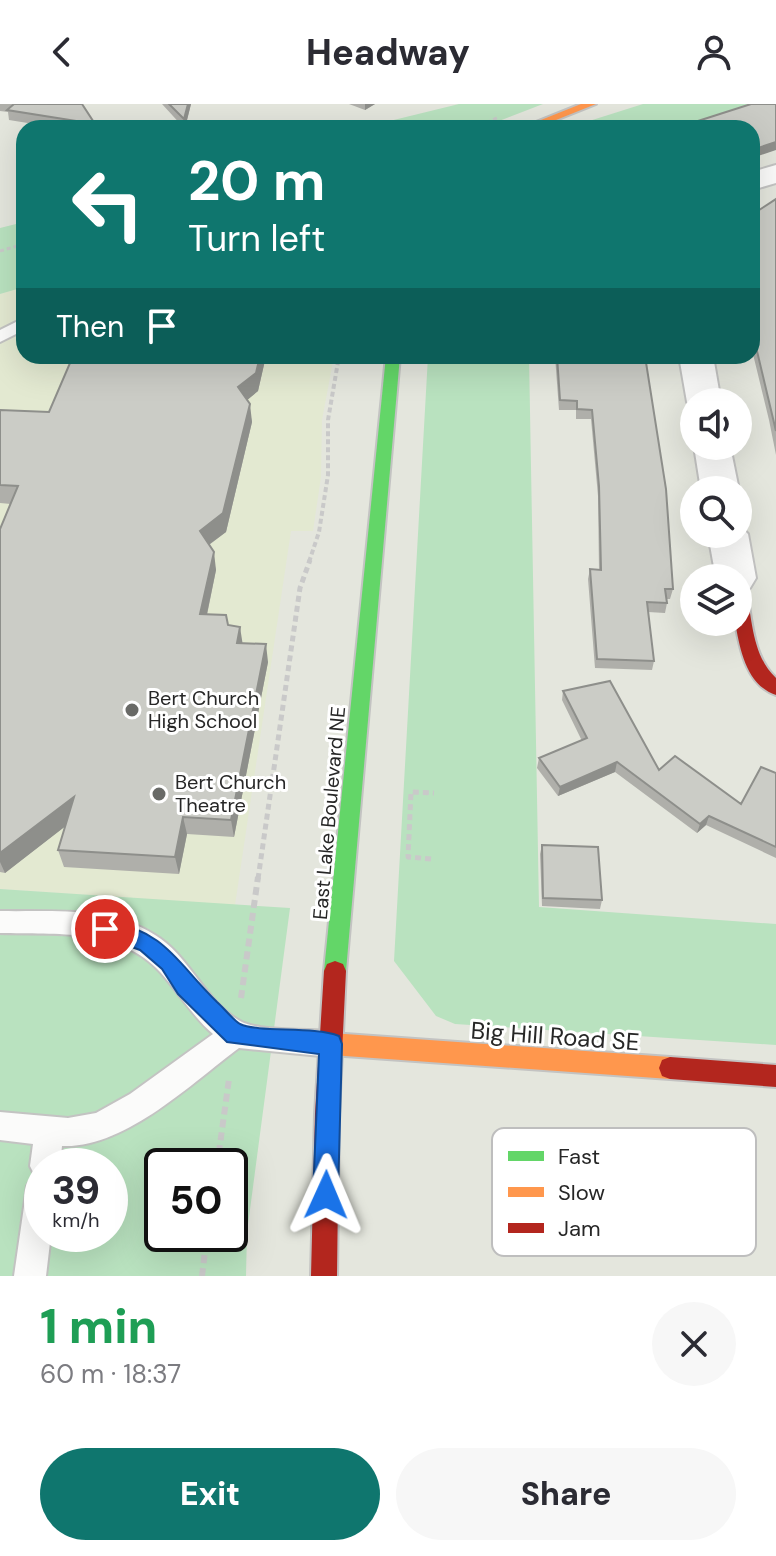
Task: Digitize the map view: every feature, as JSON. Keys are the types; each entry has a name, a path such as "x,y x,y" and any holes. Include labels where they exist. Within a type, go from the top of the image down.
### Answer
{"main road":[{"path":"548,120 591,104"},
{"name":"East Lake Boulevard NE","path":"324,1276 331,1044 392,364"},
{"path":"746,636 757,671 776,688"},
{"name":"Big Hill Road SE","path":"331,1044 776,1076"}],"street":[{"path":"697,364 702,388"}],"lane":[{"path":"0,922 105,929 129,934 148,944 169,962 186,986 235,1034 331,1044"},
{"path":"0,1126 85,1131 115,1119 235,1034"},
{"path":"47,1148 50,1129"},
{"path":"30,1276 33,1252"}],"path":[{"path":"219,1148 300,588 319,532 328,475 328,420 338,364"},
{"path":"431,859 408,857 411,792 434,793"},
{"path":"202,1276 205,1252"}],"shaded area":[{"name":"Bert Church High School","path":"16,289 16,364 332,364 322,420 321,477 313,531 291,531 235,905 0,889 0,294"}],"green space":[{"path":"459,104 543,104 502,120 394,120"},
{"path":"643,104 759,104 701,120 592,120"},
{"path":"16,224 16,289 0,294 0,228"},
{"path":"428,364 529,364 539,907 776,924 776,1045 455,1024 436,1016 394,961"},
{"path":"0,889 290,908 248,1224 248,1148 144,1148 144,1252 247,1252 246,1276 0,1276"}],"building":[{"path":"14,104 82,104 92,120 70,120 7,110"},
{"path":"169,104 188,104 184,119"},
{"path":"751,104 776,104 776,142 760,147 760,120 701,120"},
{"path":"776,199 776,431 760,364 760,209"},
{"name":"Bert Church High School","path":"70,364 258,364 256,373 238,387 250,404 223,513 200,531 214,552 200,614 226,615 228,625 240,627 237,643 266,644 231,820 183,817 175,857 58,850 74,797 0,853 0,529 18,486 0,485 0,410 49,412"},
{"path":"558,364 646,364 666,489 673,589 665,589 667,603 647,602 654,661 597,659 590,569 601,570 599,486 592,410 577,409 577,401 560,400"},
{"path":"610,681 659,770 675,756 741,804 761,767 776,773 776,847 709,816 700,824 617,762 560,787 539,758 587,738 563,691"},
{"path":"542,845 598,847 602,900 543,898"}],"traffic: fast":[{"path":"335,971 392,364"}],"traffic: slow":[{"path":"548,120 591,104"},
{"path":"331,1044 670,1068"}],"traffic: jam":[{"path":"746,636 757,671 776,688"},
{"path":"324,1276 327,1114 335,971"},
{"path":"670,1068 776,1076"}],"place":[{"name":"Bert Church High School","path":"132,710"},
{"name":"Bert Church Theatre","path":"159,794"}],"route":[{"path":"105,929 129,934 148,944 169,962 186,986 235,1034 331,1044 326,1195"}]}
